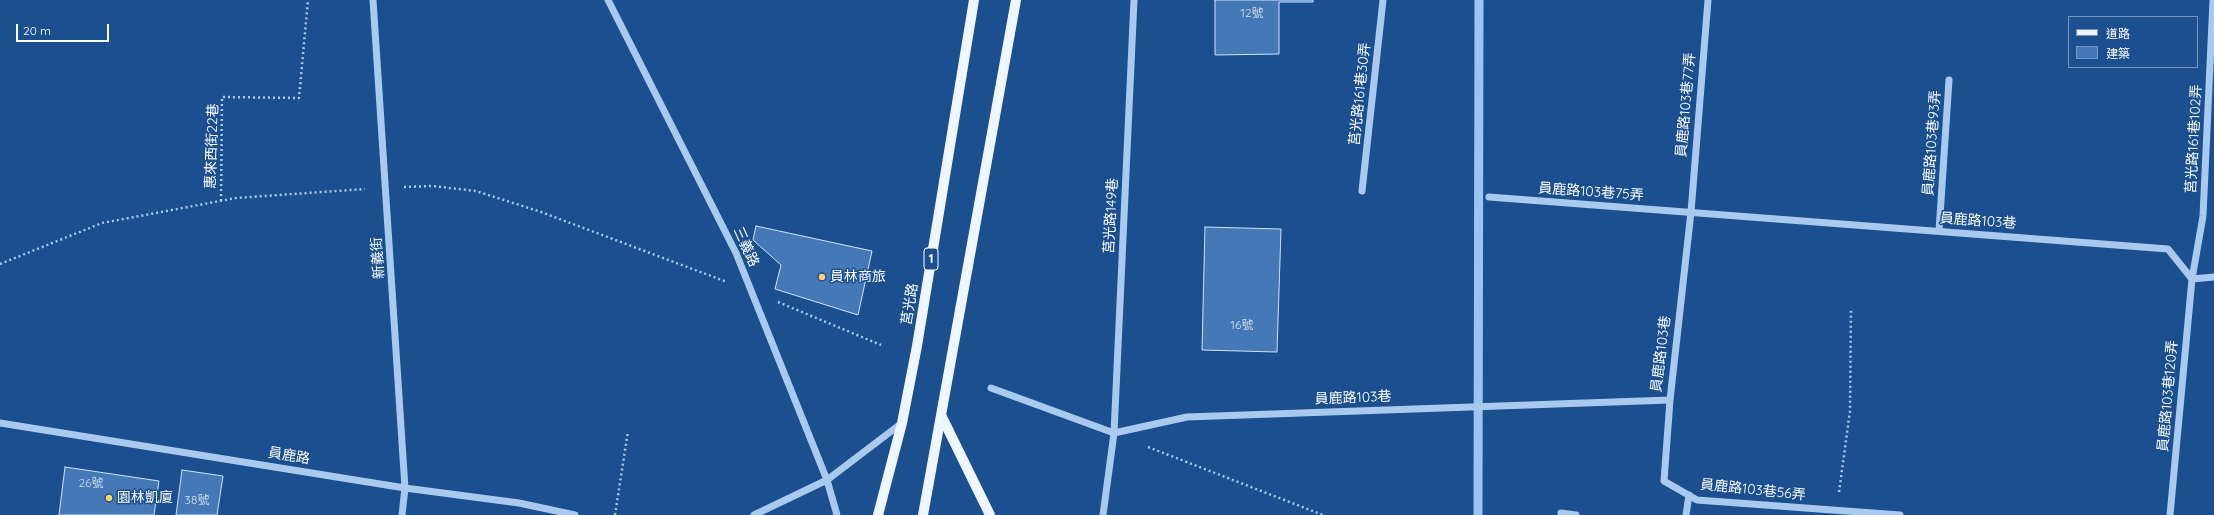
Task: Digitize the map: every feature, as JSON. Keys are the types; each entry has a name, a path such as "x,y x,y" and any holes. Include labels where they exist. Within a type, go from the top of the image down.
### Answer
{"main road":[{"name":"莒光路","path":"878,515 902,423 974,0"},
{"path":"923,515 942,417 1016,0"},
{"path":"942,417 990,515"}],"street":[{"name":"新義街","path":"373,0 405,488 402,515"},
{"name":"三義路","path":"608,0 736,254 827,480 837,515"},
{"name":"莒光路149巷","path":"1114,433 1134,0"},
{"name":"莒光路161巷30弄","path":"1362,191 1383,0"},
{"name":"員鹿路103巷77弄","path":"1691,212 1708,0"},
{"name":"莒光路161巷102弄","path":"2192,279 2203,216 2213,0"},
{"name":"員鹿路103巷93弄","path":"1939,231 1949,80"},
{"name":"員鹿路103巷75弄","path":"1489,197 1691,212"},
{"name":"員鹿路103巷","path":"1114,433 1187,417 1670,400 1691,212 2168,249 2192,279"},
{"path":"2192,279 2214,277"},
{"name":"員鹿路103巷120弄","path":"2170,515 2192,279"},
{"path":"991,388 1114,433 1103,515"},
{"name":"員鹿路103巷56弄","path":"1670,400 1664,482 1697,500 1900,515"},
{"name":"員鹿路","path":"0,423 405,488 519,503 575,515"},
{"path":"754,515 827,480 902,423"},
{"path":"1686,515 1689,495"},
{"path":"1561,515 1562,513 1576,515"}],"path":[{"name":"惠來西街22巷","path":"221,201 222,97 298,98 308,0"},
{"path":"0,264 102,222 221,201 386,188 432,186 476,191 541,212 751,291 881,345"},
{"path":"1836,510 1850,410 1852,309"},
{"path":"615,515 628,431"},
{"path":"1114,433 1323,515"}],"building":[{"path":"1215,0 1313,0 1313,2 1279,2 1279,54 1215,55"},
{"name":"員林商旅","path":"756,226 872,251 858,315 775,289 781,265 753,240"},
{"path":"1205,227 1281,229 1277,352 1202,350"},
{"name":"園林凱廈","path":"65,467 159,481 154,515 59,515"},
{"path":"182,470 223,476 217,515 176,515"}],"waterway":[{"path":"1478,515 1479,0"}],"place":[{"name":"員林商旅","path":"822,277"},
{"name":"園林凱廈","path":"109,498"}]}
